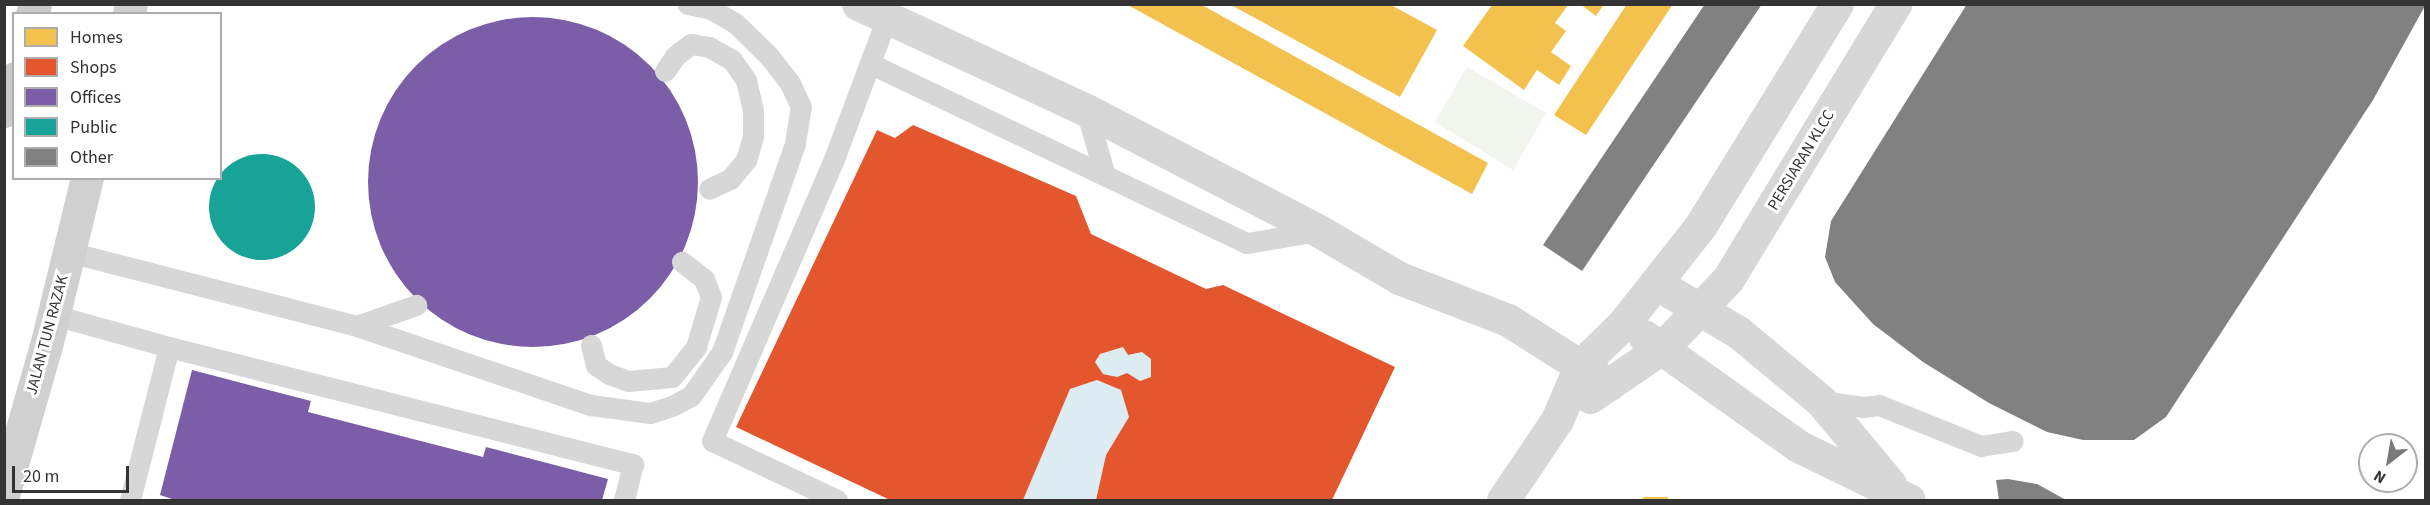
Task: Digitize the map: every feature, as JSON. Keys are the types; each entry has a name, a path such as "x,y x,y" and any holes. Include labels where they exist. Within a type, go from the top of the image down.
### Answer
{"main road":[{"path":"4,111 12,85"},
{"name":"JALAN TUN RAZAK","path":"4,492 46,346 87,180"},
{"path":"4,408 46,346"}],"street":[{"path":"1503,501 1557,420 1580,366 1624,324 1701,225 1837,4"},
{"name":"PERSIARAN KLCC","path":"1557,420 1662,347 1728,279 1895,4"},
{"path":"873,11 1086,110 1319,231 1399,278 1508,320 1609,384"},
{"path":"1657,284 1738,332 1821,401 1903,496"},
{"path":"1624,324 1662,347 1798,446 1903,496"}],"lane":[{"path":"69,252 357,326 591,405 651,413 691,396 722,352 795,143 801,107 768,55 735,23 711,9 688,4"},
{"path":"837,501 712,441 783,300 871,64 873,11"},
{"path":"665,71 675,56 691,44 700,45 732,60 746,80 753,110 753,136 746,160 730,179 709,189"},
{"path":"871,64 1104,172 1247,243 1319,231"},
{"path":"1086,110 1104,172"},
{"path":"591,345 596,365 609,374 628,381 672,377 687,363 696,347 711,297 704,279 682,262"},
{"path":"357,326 416,305"},
{"path":"54,315 560,454 633,464 624,501"},
{"path":"130,501 170,347"},
{"path":"1821,401 1863,407 1879,405 1981,446 2013,441"}],"shaded area":[{"path":"1467,67 1546,113 1513,170 1435,122"},
{"path":"1123,347 1128,355 1142,352 1151,359 1151,377 1140,381 1127,373 1117,377 1103,374 1095,362 1100,354"},
{"path":"1097,380 1121,390 1129,417 1106,455 1096,500 1023,500 1070,389"}],"building: Homes":[{"path":"1126,4 1200,4 1488,163 1472,194"},
{"path":"1580,4 1604,4 1596,16"},
{"path":"1627,4 1673,4 1586,135 1554,115"},
{"path":"1231,5 1391,5 1437,30 1400,97"},
{"path":"1492,5 1568,5 1555,23 1566,31 1551,52 1571,66 1559,85 1537,70 1524,90 1463,46"},
{"path":"1644,497 1668,497 1668,500 1641,500"}],"building: Shops":[{"path":"913,125 1076,196 1091,234 1206,289 1223,285 1395,367 1332,500 1096,500 1106,455 1129,417 1121,390 1097,380 1070,389 1023,500 890,500 736,427 877,130 895,138","holes":["1123,347 1128,355 1142,352 1151,359 1151,377 1140,381 1127,373 1117,377 1103,374 1095,362 1100,354"]}],"building: Offices":[{"path":"533,17 565,20 596,30 625,45 650,65 670,90 685,119 695,150 698,182 695,214 685,245 670,274 650,299 625,319 596,334 565,344 533,347 501,344 470,334 441,319 416,299 396,274 381,245 371,214 368,182 371,150 381,119 396,90 416,65 441,45 470,30 501,20"},
{"path":"192,370 311,401 308,412 483,457 486,447 608,479 602,500 175,500 160,495"}],"building: Public":[{"path":"252,155 272,155 292,163 306,177 314,197 314,217 306,237 292,251 272,259 252,259 232,251 218,237 210,217 210,197 216,180 222,180 222,172 232,163"}],"building: Other":[{"path":"1705,4 1762,4 1582,271 1543,245"},
{"path":"1967,4 2426,4 2373,100 2166,417 2134,440 2083,440 2047,432 1989,403 1923,362 1873,324 1835,282 1825,257 1831,221"},
{"path":"2008,479 2037,484 2066,500 1999,500 1996,480"}]}
